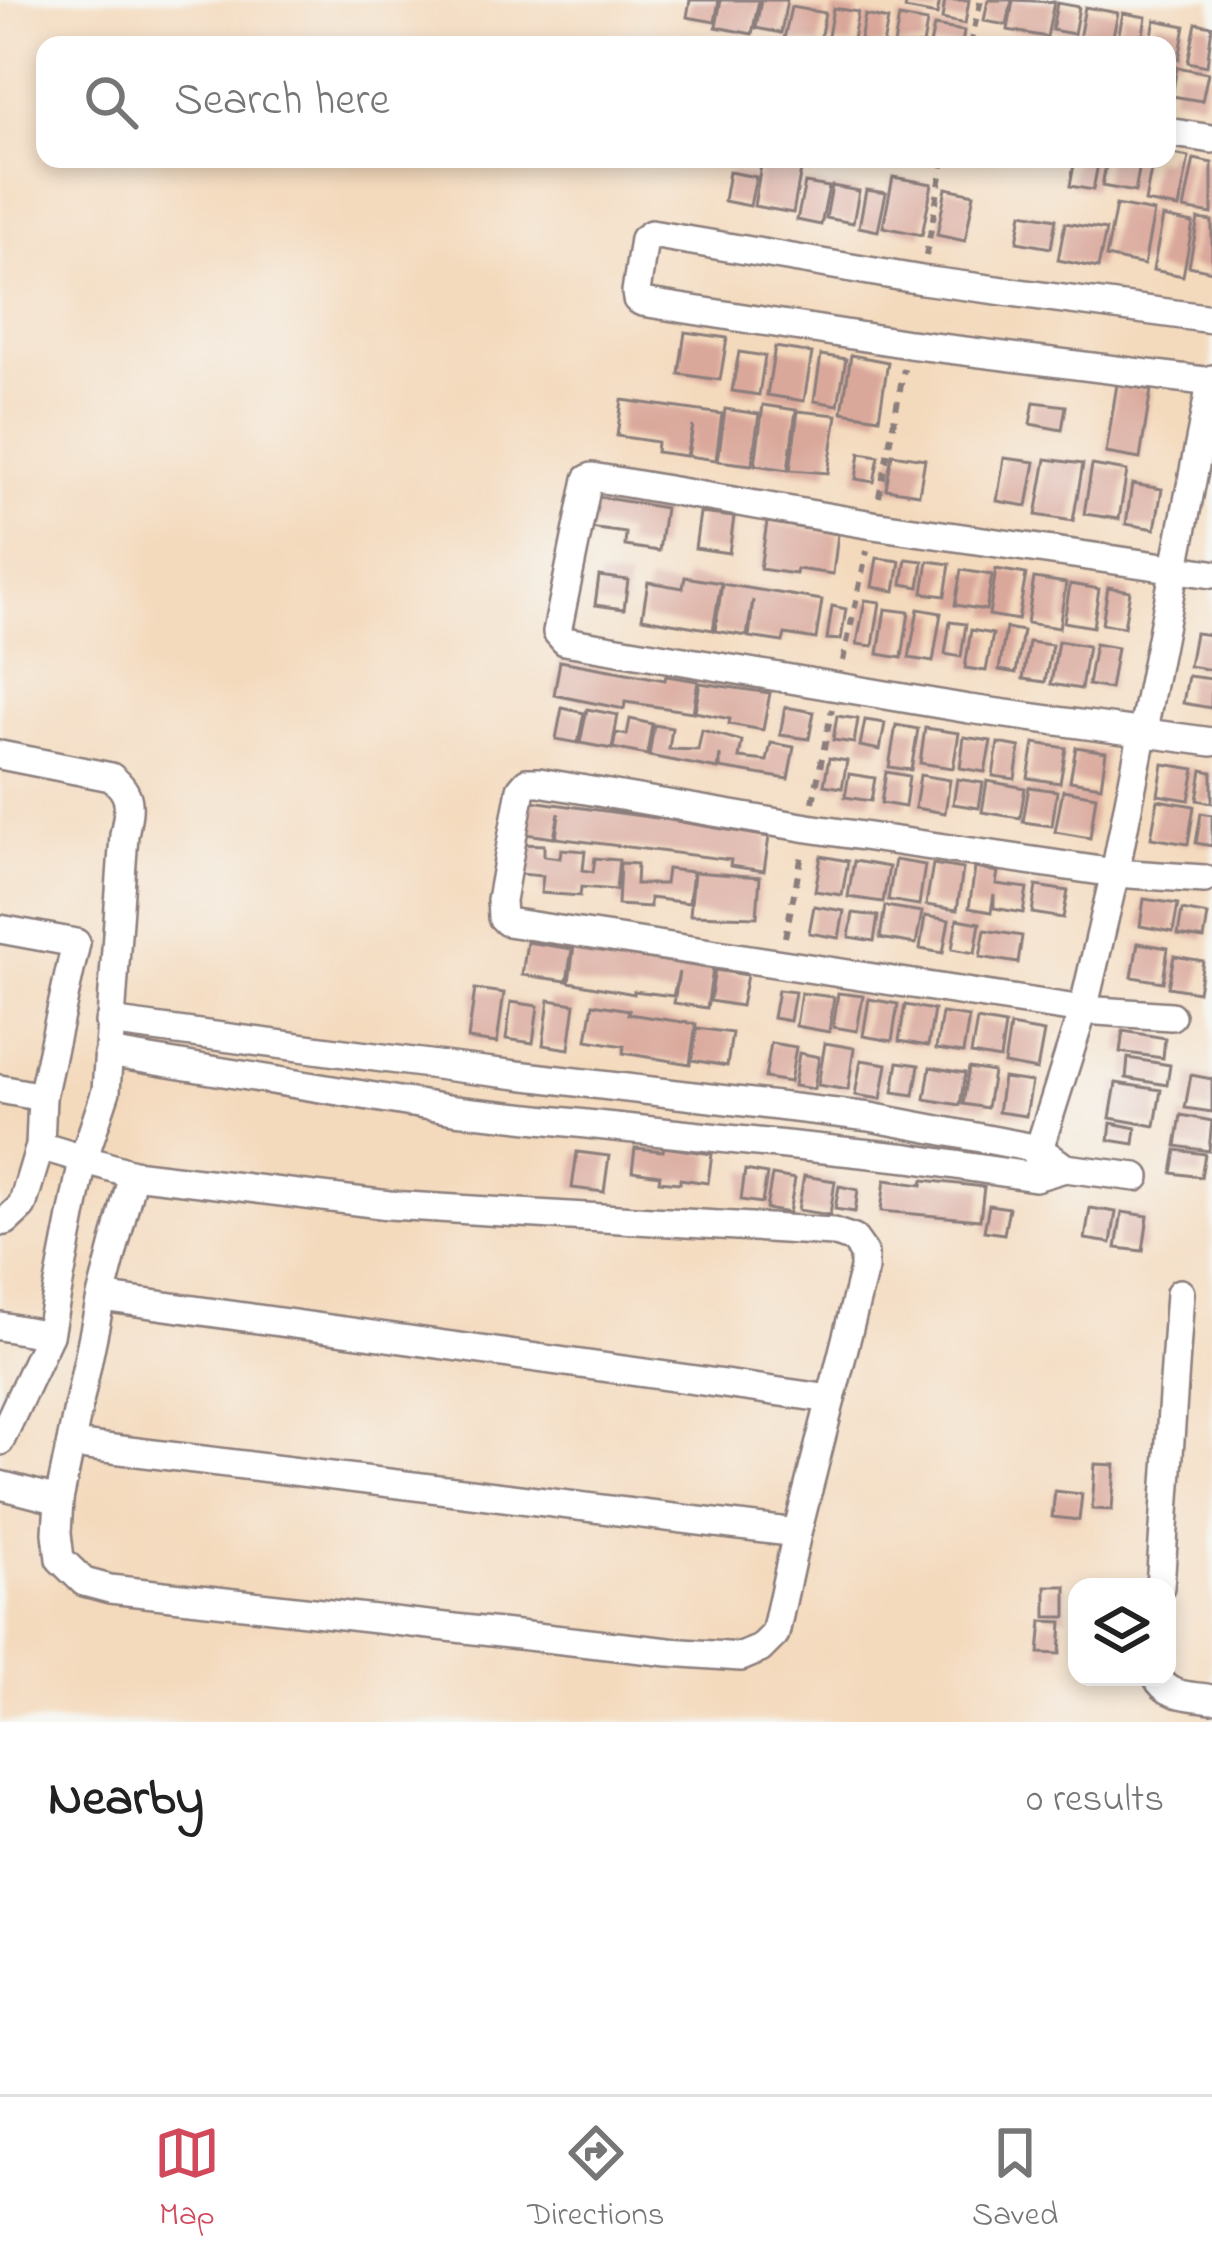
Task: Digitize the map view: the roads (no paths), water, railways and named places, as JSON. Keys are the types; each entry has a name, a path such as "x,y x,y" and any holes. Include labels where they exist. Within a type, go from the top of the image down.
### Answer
{"street":[{"path":"1176,133 1212,139"},
{"path":"1035,1178 1039,1149 1083,1010 1115,873 1212,381 909,344 638,301 644,239 651,234 922,280 1212,319"},
{"path":"1212,574 873,525 595,477 588,479 557,632 561,640 837,687 1212,742"},
{"path":"0,755 111,777 125,788 129,805 106,1090 83,1160 49,1335 0,1441"},
{"path":"1171,1016 1083,1010 507,922 501,900 521,789 527,782 539,782 1115,873 1204,879"},
{"path":"0,929 76,943 42,1097 40,1146 22,1206 0,1222"},
{"path":"109,1022 869,1118 1039,1149 1065,1168"},
{"path":"108,1052 454,1110 909,1158 1035,1178 1065,1168 1136,1177"},
{"path":"417,1104 427,1063"},
{"path":"454,1110 459,1068"},
{"path":"0,1089 42,1097"},
{"path":"40,1146 134,1174 389,1205 833,1232 854,1239 864,1253 864,1268 775,1634 760,1649 741,1657 110,1589 84,1582 60,1559 59,1500 101,1297 134,1174"},
{"path":"1161,1578 1180,1293"},
{"path":"101,1297 831,1399"},
{"path":"0,1326 49,1335"},
{"path":"72,1444 797,1533"},
{"path":"0,1485 59,1500"},
{"path":"1162,1686 1176,1694 1212,1699"}]}
